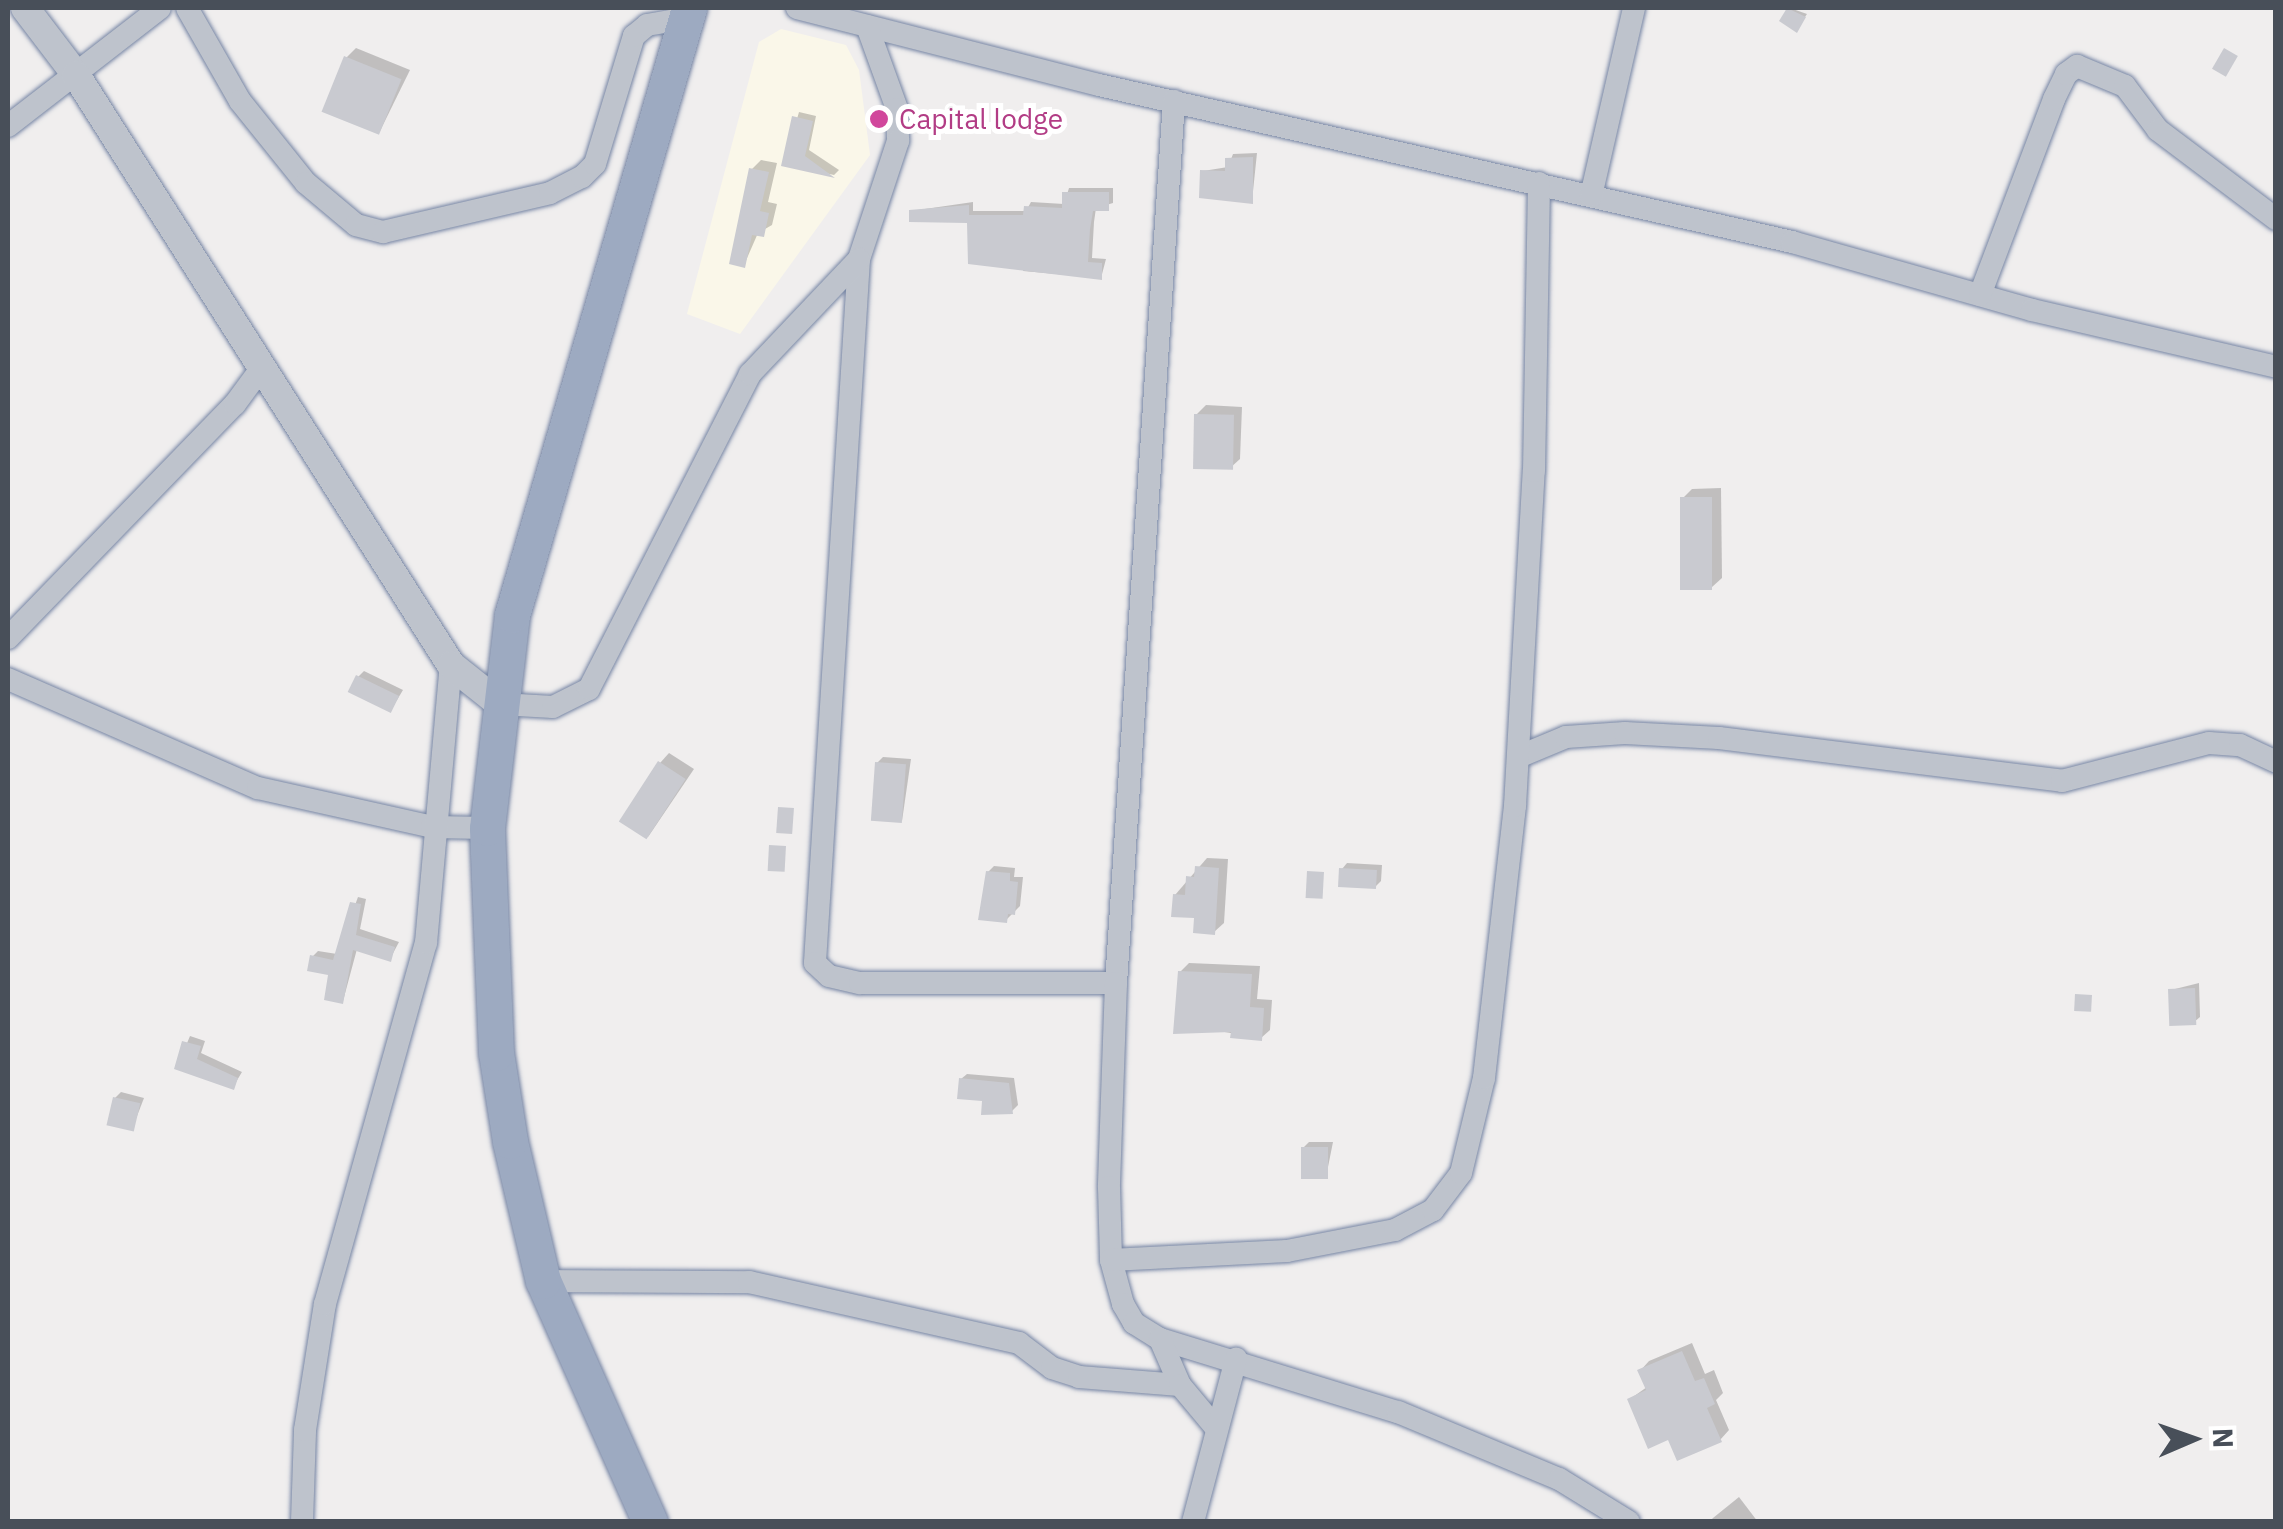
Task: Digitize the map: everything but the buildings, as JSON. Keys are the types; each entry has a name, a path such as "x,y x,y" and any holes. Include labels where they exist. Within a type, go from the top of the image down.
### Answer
{"highway":[{"path":"650,1522 543,1280 496,1053 487,828 512,616 688,13"}],"street":[{"path":"25,8 76,74 260,370 452,665 500,704 552,707 588,689 750,374 860,259"},
{"path":"8,126 160,8"},
{"path":"186,8 220,71 295,171 356,225 383,232 550,194 582,177 595,164 634,36 647,26 688,13"},
{"path":"796,8 1174,102 1591,196 2276,367"},
{"path":"1591,196 1634,8"},
{"path":"867,26 899,122 860,259 815,963 828,976 860,983 1116,983"},
{"path":"1980,295 2054,99 2066,74 2078,66 2125,86 2169,140 2276,219"},
{"path":"1174,102 1116,983 1112,1260 1134,1324 1160,1339 1236,1359 1398,1412 1542,1471 1629,1522"},
{"path":"1112,1260 1318,1246 1395,1230 1443,1200 1469,1151 1484,1078 1518,757 1534,471 1538,184"},
{"path":"8,638 260,370"},
{"path":"302,1522 305,1430 325,1304 426,943 432,826 452,665"},
{"path":"8,680 258,788 432,826 487,828"},
{"path":"1518,757 1566,737 1625,733 1719,738 2062,781 2210,743 2240,745 2276,762"},
{"path":"543,1280 750,1282 1019,1343 1052,1368 1079,1377 1180,1385"},
{"path":"1160,1339 1180,1385 1216,1428"},
{"path":"1193,1522 1236,1359"}],"shaded area":[{"path":"781,29 846,45 859,70 870,155 740,334 687,314 759,42"}],"place":[{"name":"Capital lodge","path":"879,119"}]}
